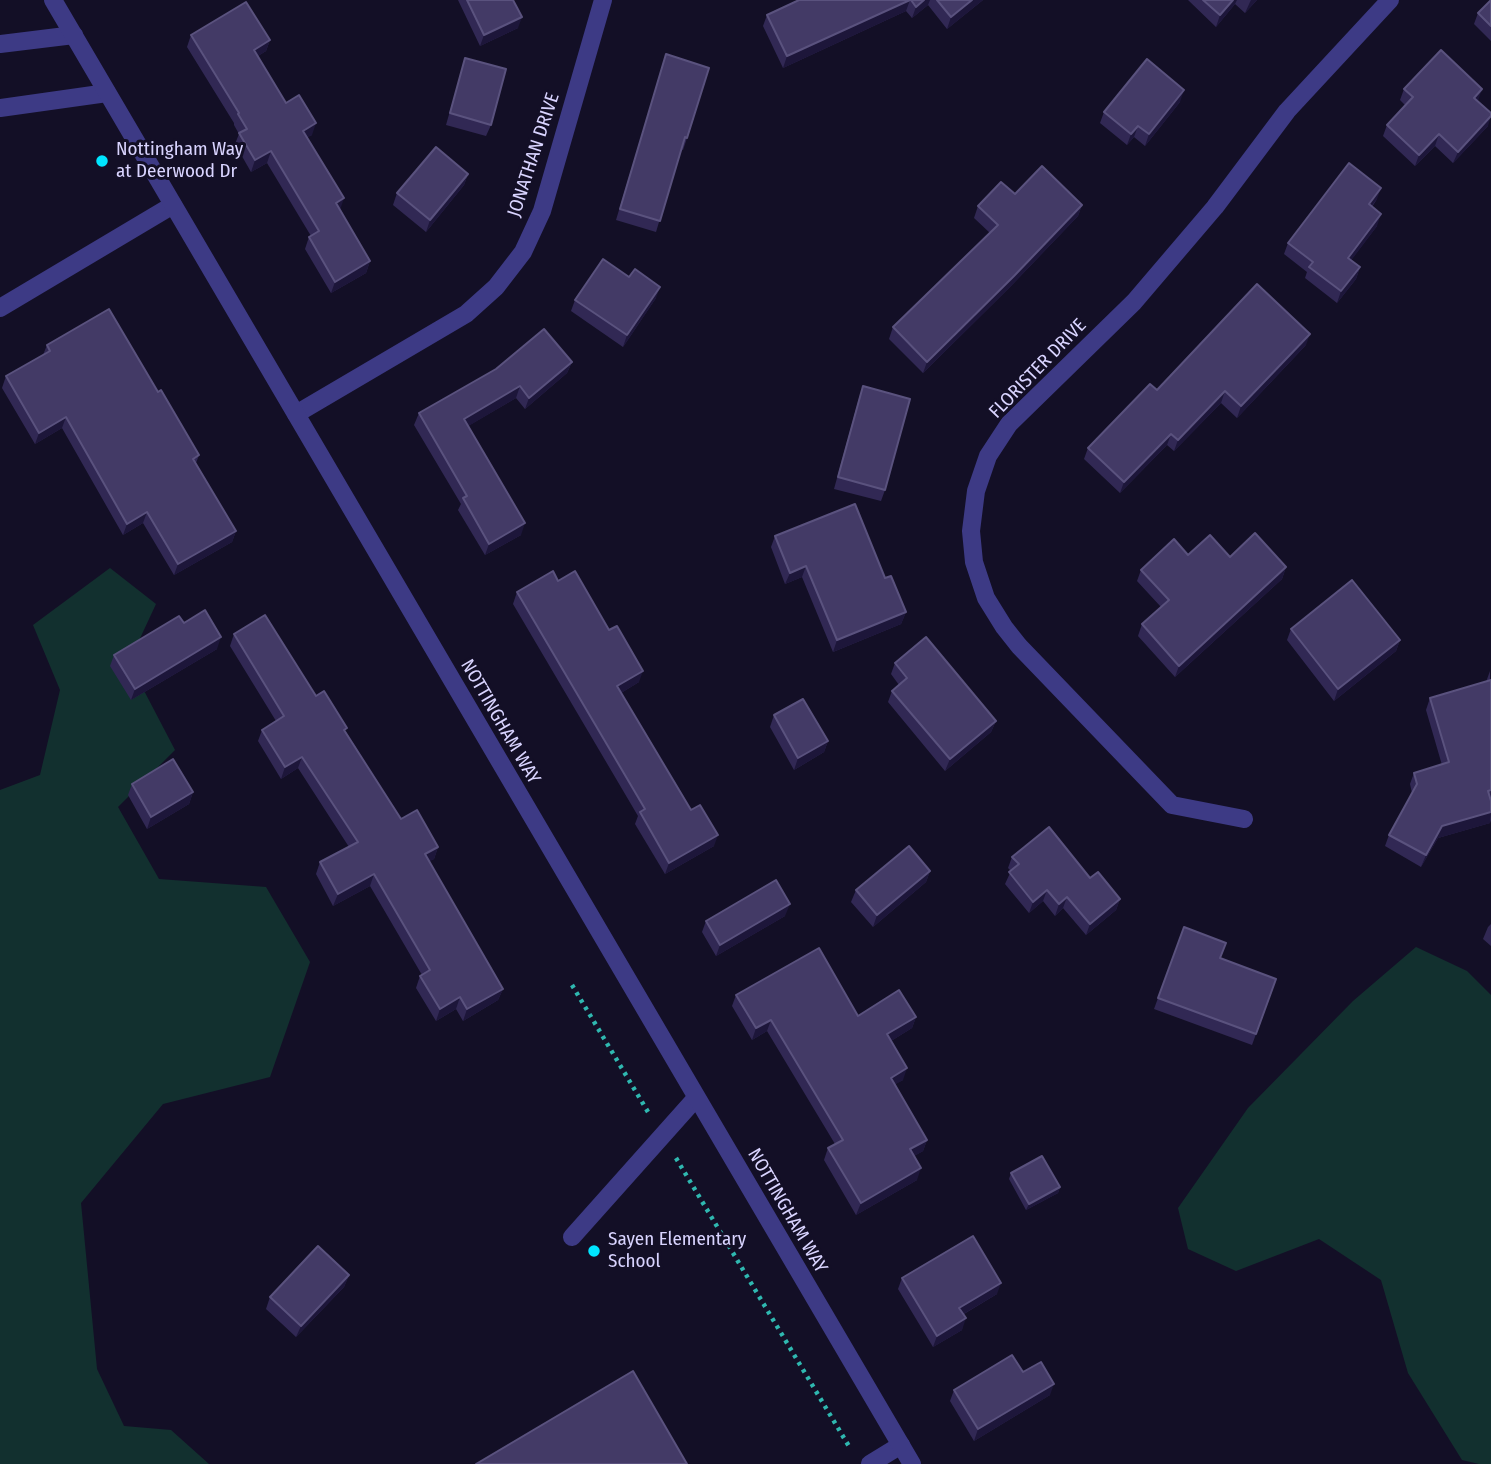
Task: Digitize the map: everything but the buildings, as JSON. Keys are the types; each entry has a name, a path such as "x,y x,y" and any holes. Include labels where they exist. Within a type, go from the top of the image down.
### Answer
{"street":[{"name":"NOTTINGHAM WAY","path":"53,0 912,1464"},
{"name":"JONATHAN DRIVE","path":"296,414 466,314 496,287 523,251 542,211 603,0"},
{"name":"FLORISTER DRIVE","path":"1244,819 1172,805 1003,627 986,598 974,562 971,531 976,491 988,456 1009,424 1134,302 1215,207 1287,111 1390,0"},
{"path":"0,44 74,35"},
{"path":"0,108 107,93"},
{"path":"0,308 173,205"},
{"path":"572,1237 696,1097"},
{"path":"870,1464 901,1445"}],"path":[{"path":"572,985 852,1452"}],"green space":[{"path":"110,568 156,604 129,662 175,750 118,807 159,879 266,887 310,962 270,1077 163,1104 81,1203 97,1369 124,1426 171,1430 209,1464 0,1464 0,790 40,775 60,690 33,625"},
{"path":"1416,947 1467,971 1491,995 1491,1464 1462,1460 1408,1373 1381,1280 1319,1239 1236,1271 1188,1249 1178,1208 1248,1108 1353,1001"}],"place":[{"name":"Nottingham Way at Deerwood Dr","path":"102,161"},
{"name":"Sayen Elementary School","path":"594,1251"}]}
